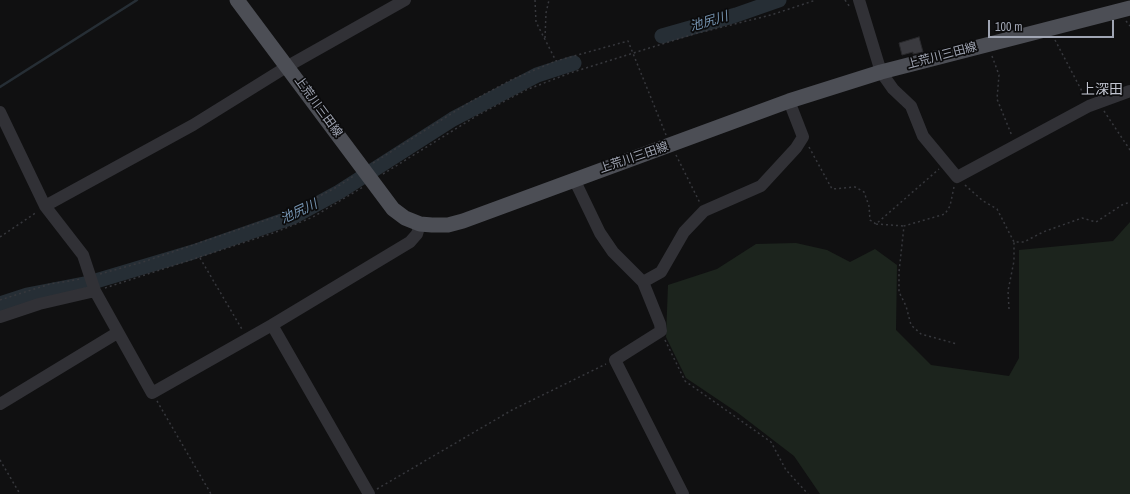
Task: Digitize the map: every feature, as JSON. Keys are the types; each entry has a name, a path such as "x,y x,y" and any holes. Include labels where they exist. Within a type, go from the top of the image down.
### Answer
{"main road":[{"name":"上荒川三田線","path":"237,0 288,66 393,209 406,218 420,224 443,225 455,223 789,101 881,72 1130,8"}],"street":[{"path":"45,206 193,125 288,66 405,0"},
{"path":"859,0 881,72 893,89 911,106 923,136 944,164 957,177 1094,104 1130,91"},
{"path":"643,282 661,272 684,232 704,211 761,186 796,148 803,137 789,101"},
{"path":"0,112 45,206 82,255 95,291 117,333 152,393 272,325 410,242 417,234 420,224"},
{"path":"574,179 600,233 613,252 643,282 660,324 661,331 615,360 683,494"},
{"path":"0,317 39,304 95,291"},
{"path":"272,325 368,494"},
{"path":"0,404 117,333"}],"path":[{"path":"535,0 536,22 556,61"},
{"path":"545,40 546,14 550,0"},
{"path":"95,291 263,237 313,217 372,182 478,115 526,90 570,73 694,34 771,15 816,0"},
{"path":"1050,29 1094,104 1130,150"},
{"path":"0,300 50,284 90,277 144,262 287,213 337,187 470,102 512,80 556,61 628,41 670,145 704,211"},
{"path":"989,44 998,75 997,99 1016,146"},
{"path":"803,137 832,189 855,187 864,192 869,206 870,220 876,224 904,226 945,214 950,206 957,177 983,201 997,209 1014,242 1014,261 1008,291 1009,309"},
{"path":"876,224 944,164"},
{"path":"1014,242 1024,242 1082,218 1096,222 1122,204 1130,202"},
{"path":"0,237 45,206"},
{"path":"904,226 899,272 899,292 906,306 911,325 921,334 957,344"},
{"path":"200,258 248,339"},
{"path":"661,331 685,381 771,442 786,470 808,494"},
{"path":"375,494 377,489 512,410 615,360"},
{"path":"152,393 211,494"},
{"path":"0,460 20,494"}],"shaded area":[{"path":"1130,222 1130,494 820,494 794,456 738,413 686,378 666,337 668,285 717,269 756,244 796,243 827,250 850,262 875,249 897,265 896,330 931,365 1009,376 1019,358 1019,250 1113,241"}],"building":[{"path":"919,37 923,52 913,54 913,52 902,55 899,43"}],"waterway":[{"path":"0,87 137,0"},
{"name":"池尻川","path":"662,36 736,15 779,0"},
{"name":"池尻川","path":"0,304 27,295 89,283 193,252 293,217 339,192 453,119 537,75 574,63"}],"district":[{"name":"上深田","path":"1102,90"}]}
